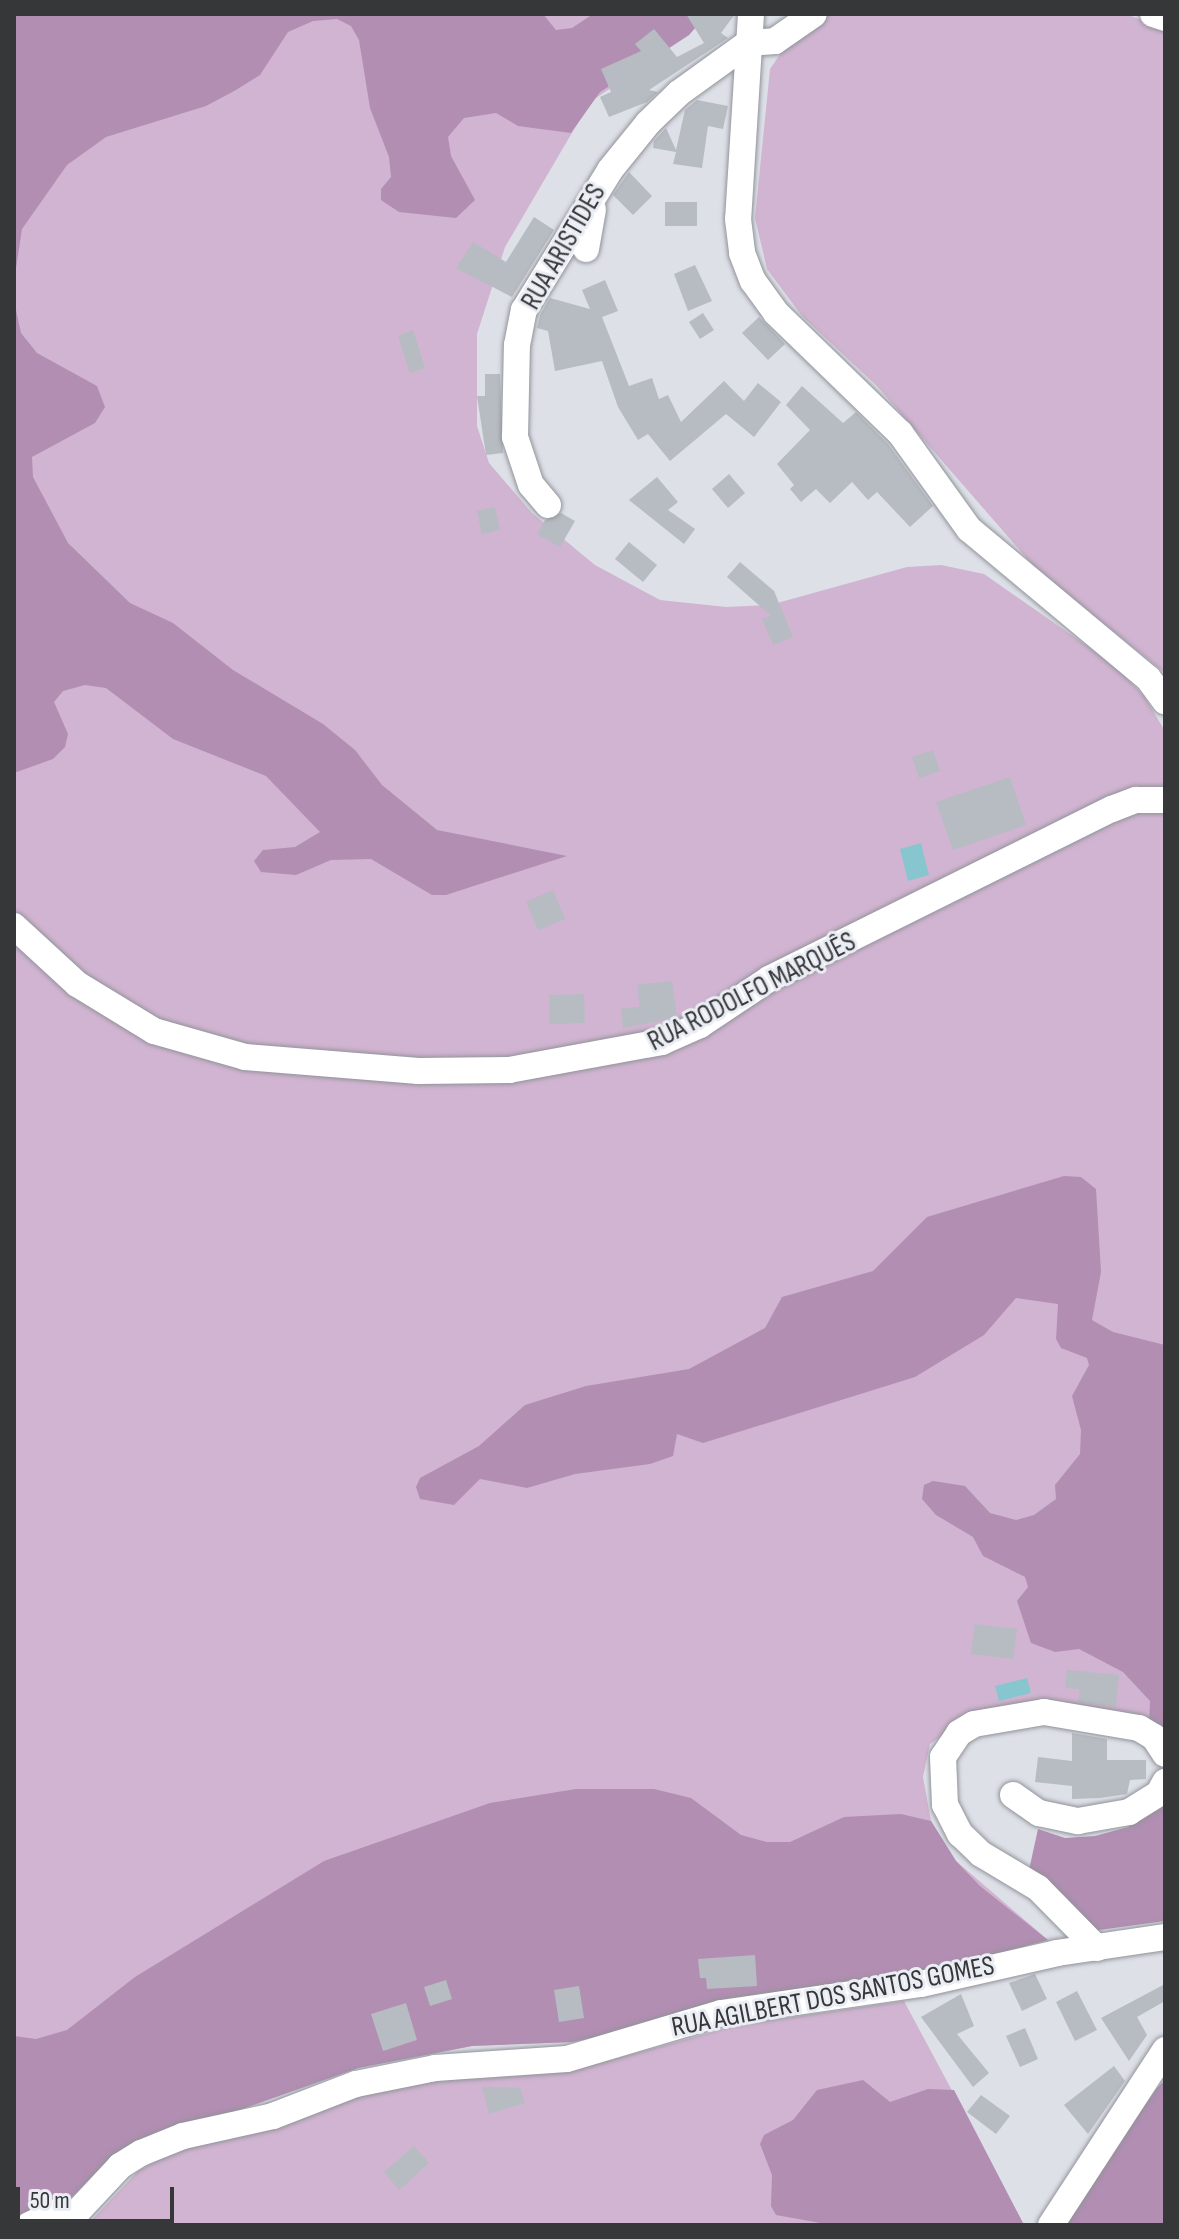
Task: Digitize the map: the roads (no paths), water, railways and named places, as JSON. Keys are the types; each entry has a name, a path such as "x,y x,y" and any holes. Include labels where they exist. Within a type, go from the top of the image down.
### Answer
{"street":[{"path":"751,14 738,219 742,253 753,281 776,313 900,433 969,529 1148,678 1165,701"},
{"path":"748,43 775,41 814,14"},
{"path":"1153,14 1165,18"},
{"name":"RUA ARISTIDES","path":"548,505 531,485 518,452 517,345 524,310 596,194 648,123 748,43"},
{"path":"586,249 596,194"},
{"name":"RUA RODOLFO MARQUÊS","path":"14,926 106,1006 169,1035 245,1057 283,1061 418,1071 509,1070 662,1042 700,1025 769,979 1112,809 1136,800 1165,800"},
{"path":"1097,1948 1038,1888 981,1854 960,1834 945,1805 943,1757 959,1733 974,1724 1044,1712 1139,1728 1154,1737 1165,1754"},
{"path":"1013,1795 1039,1813 1078,1821 1129,1812 1159,1793 1165,1782"},
{"name":"RUA AGILBERT DOS SANTOS GOMES","path":"71,2220 120,2166 183,2136 273,2116 402,2072 567,2059 721,2013 921,1984 1165,1937"},
{"path":"1051,2225 1165,2050"},
{"path":"29,2225 59,2211 71,2220"}],"water":[{"path":"921,843 929,875 908,881 900,849"},
{"path":"1027,1678 1031,1693 999,1701 995,1686"}]}
